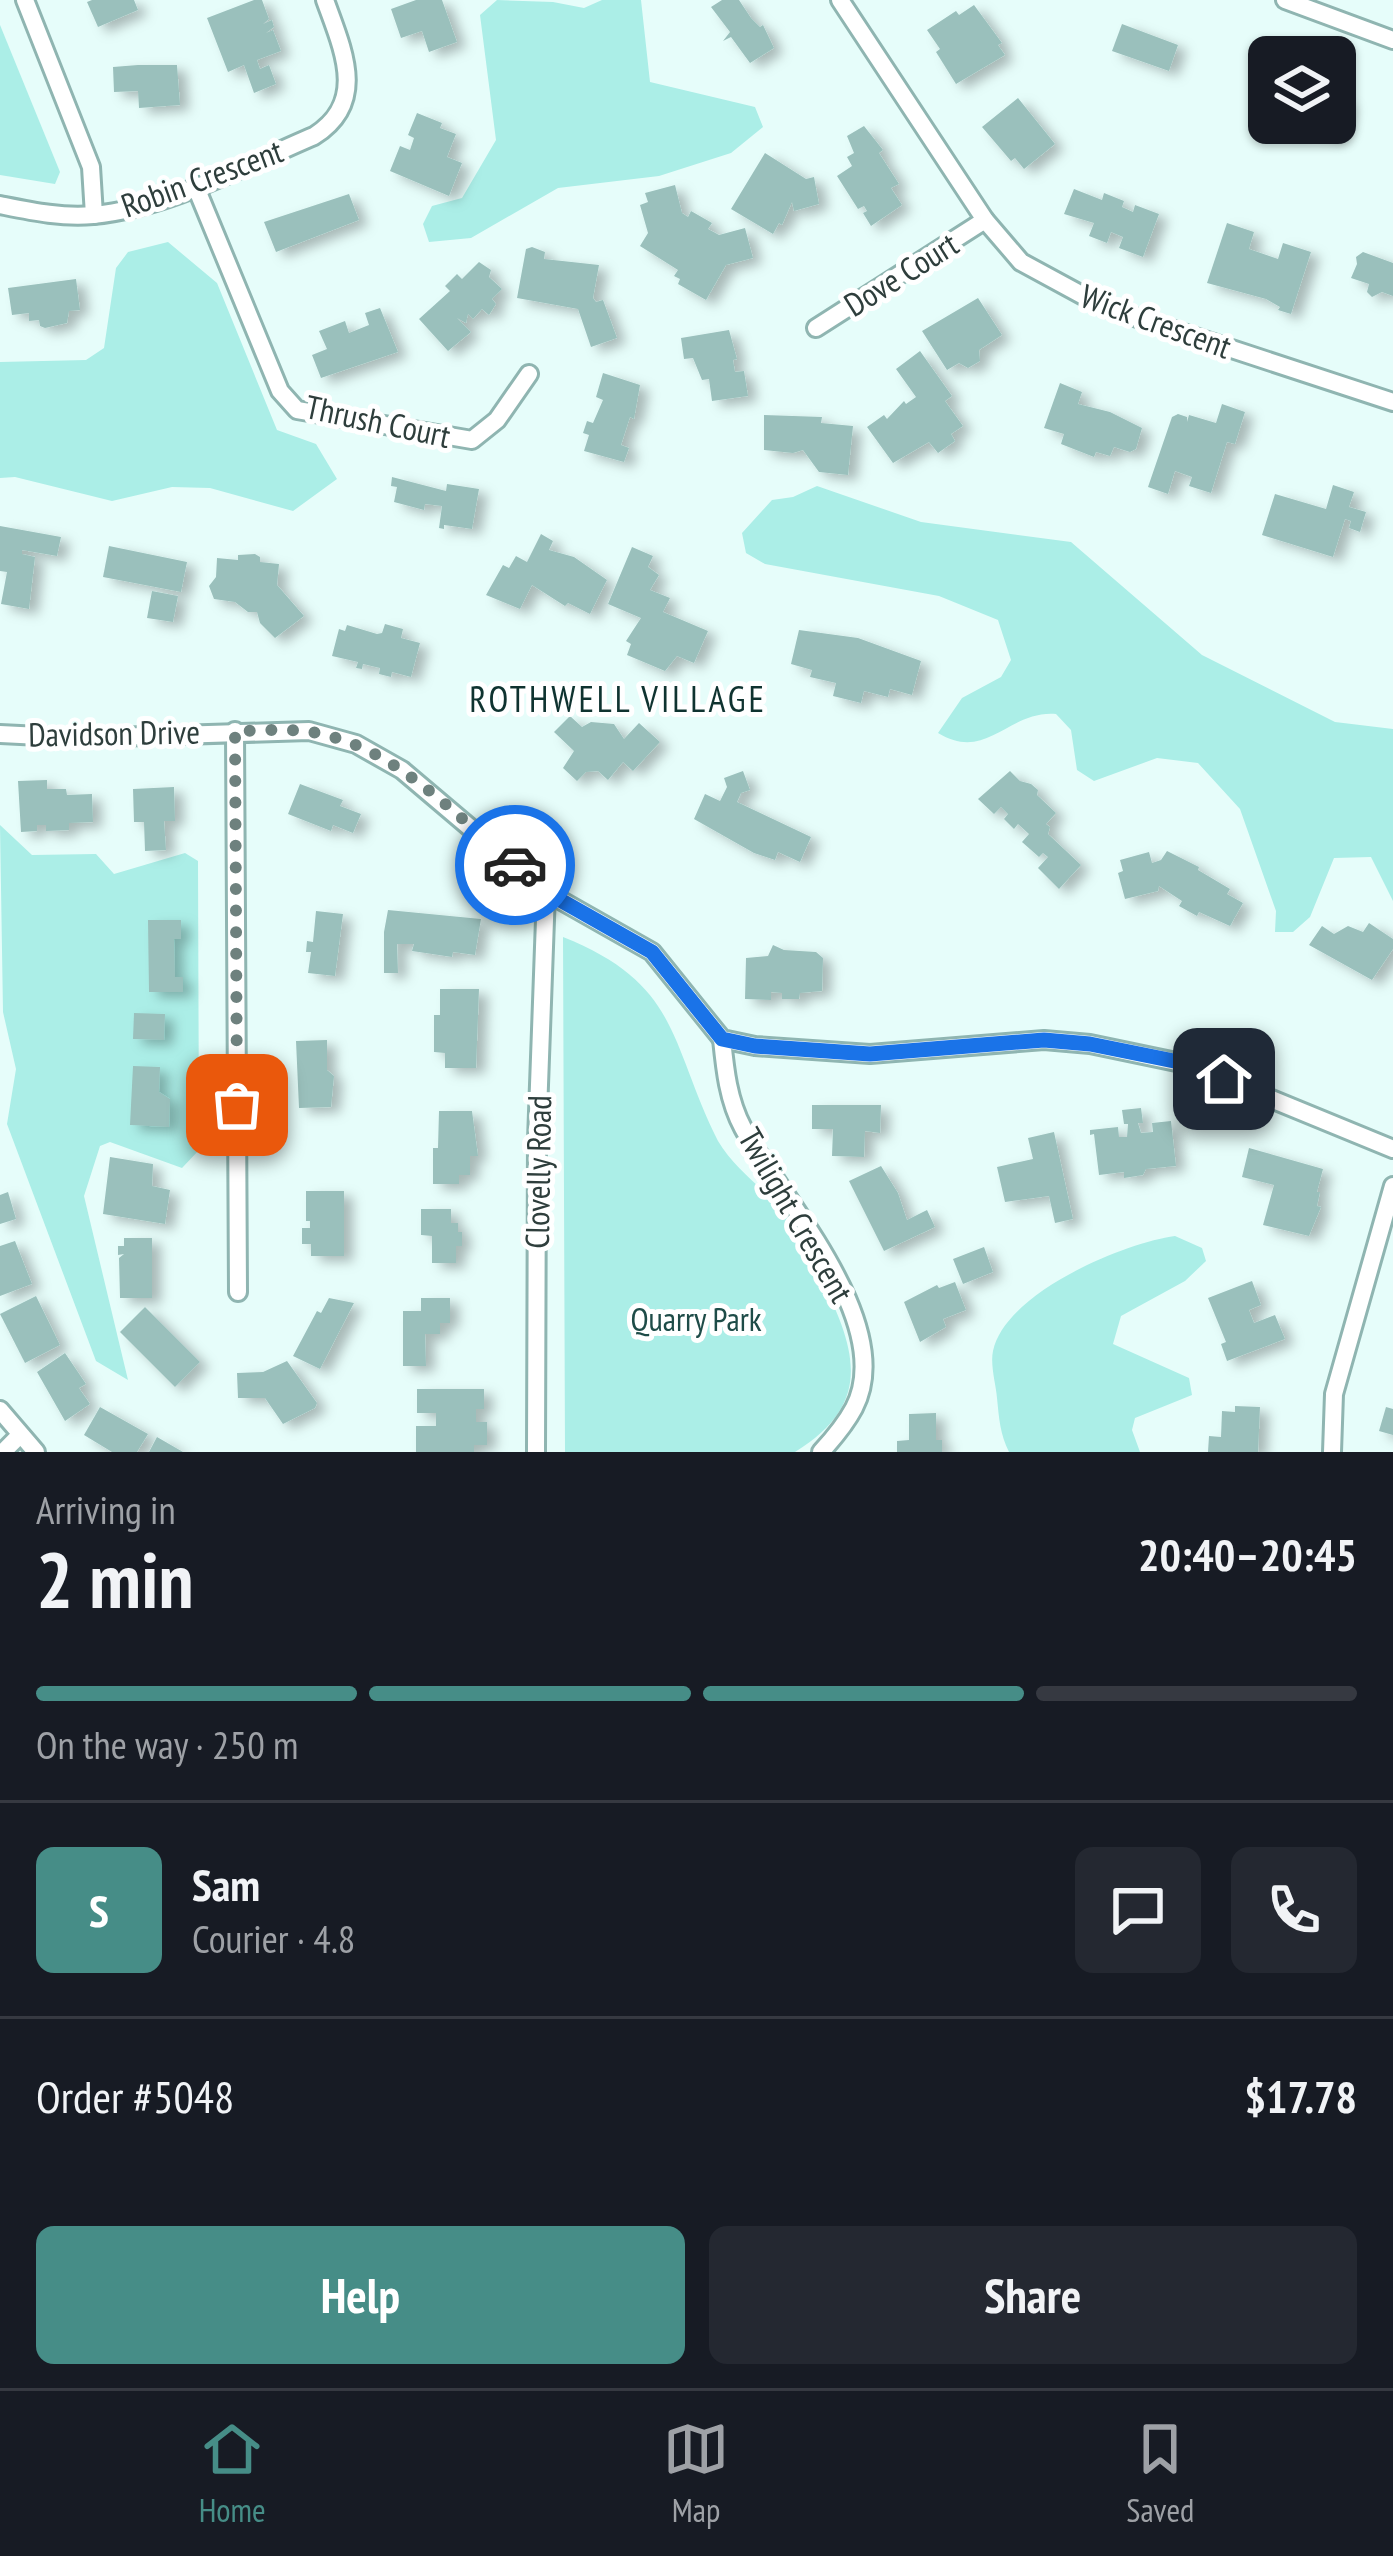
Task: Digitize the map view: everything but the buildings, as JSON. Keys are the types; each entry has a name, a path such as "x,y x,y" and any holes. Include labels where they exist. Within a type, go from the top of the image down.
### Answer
{"street":[{"name":"Robin Crescent","path":"26,0 91,167 94,215 161,199 336,123 345,104 347,72 325,0"},
{"name":"Wick Crescent","path":"840,0 985,220 1022,262 1104,307 1393,402"},
{"path":"1286,0 1393,40"},
{"name":"Thrush Court","path":"195,185 280,391 297,410 472,440 497,420 529,374"},
{"path":"0,205 39,213 94,215"},
{"name":"Dove Court","path":"816,328 985,220"},
{"path":"235,731 238,1292"},
{"name":"Davidson Drive","path":"0,734 80,738 309,731 356,744 402,770 546,892 652,952 722,1039"},
{"name":"Clovelly Road","path":"536,1452 537,1140 546,892"},
{"path":"722,1039 755,1046 870,1054 1044,1040 1090,1044 1186,1064 1393,1149"},
{"name":"Twilight Crescent","path":"722,1039 727,1086 742,1127 849,1298 861,1336 862,1377 856,1406 821,1452"},
{"path":"1332,1452 1334,1394 1393,1186"},
{"path":"0,1410 36,1452"},
{"path":"3,1452 20,1435"}],"green space":[{"path":"497,0 584,8 602,0 641,0 650,82 755,107 763,127 731,153 659,176 558,188 471,238 429,242 423,224 432,206 462,198 496,140 480,15"},
{"path":"0,25 60,172 55,184 0,175"},
{"path":"168,242 217,283 277,430 316,444 337,479 293,511 210,488 172,487 112,501 15,477 0,478 0,362 86,360 104,348 116,268 128,252"},
{"path":"817,486 921,522 1071,542 1202,655 1335,722 1393,729 1393,901 1371,857 1334,858 1310,917 1293,932 1275,932 1276,911 1240,809 1198,763 1157,758 1094,781 1077,770 1071,730 1056,714 1039,715 970,742 938,733 962,698 1001,677 1011,660 998,620 939,596 765,564 746,553 742,533 772,500"},
{"path":"0,825 32,855 96,854 114,874 185,853 198,861 199,1150 182,1168 110,1142 100,1146 84,1196 128,1380 96,1361 7,1124 16,1069 3,1012"},
{"name":"Quarry Park","path":"563,937 602,955 651,996 679,1046 718,1141 793,1222 832,1301 849,1349 848,1393 821,1433 795,1452 565,1452"},
{"path":"1175,1236 1202,1248 1206,1261 1185,1281 1121,1316 1113,1344 1189,1378 1192,1395 1135,1418 1132,1430 1140,1452 1009,1452 1000,1426 992,1362 1002,1330 1019,1310 1069,1274 1126,1249"}],"way so far":[{"path":"237,1105 235,731 309,731 356,744 402,770 515,865"}],"district":[{"name":"ROTHWELL VILLAGE","path":"618,699"}],"route":[{"path":"515,865 546,892 652,952 722,1039 755,1046 870,1054 1044,1040 1179,1062 1224,1079"}]}
